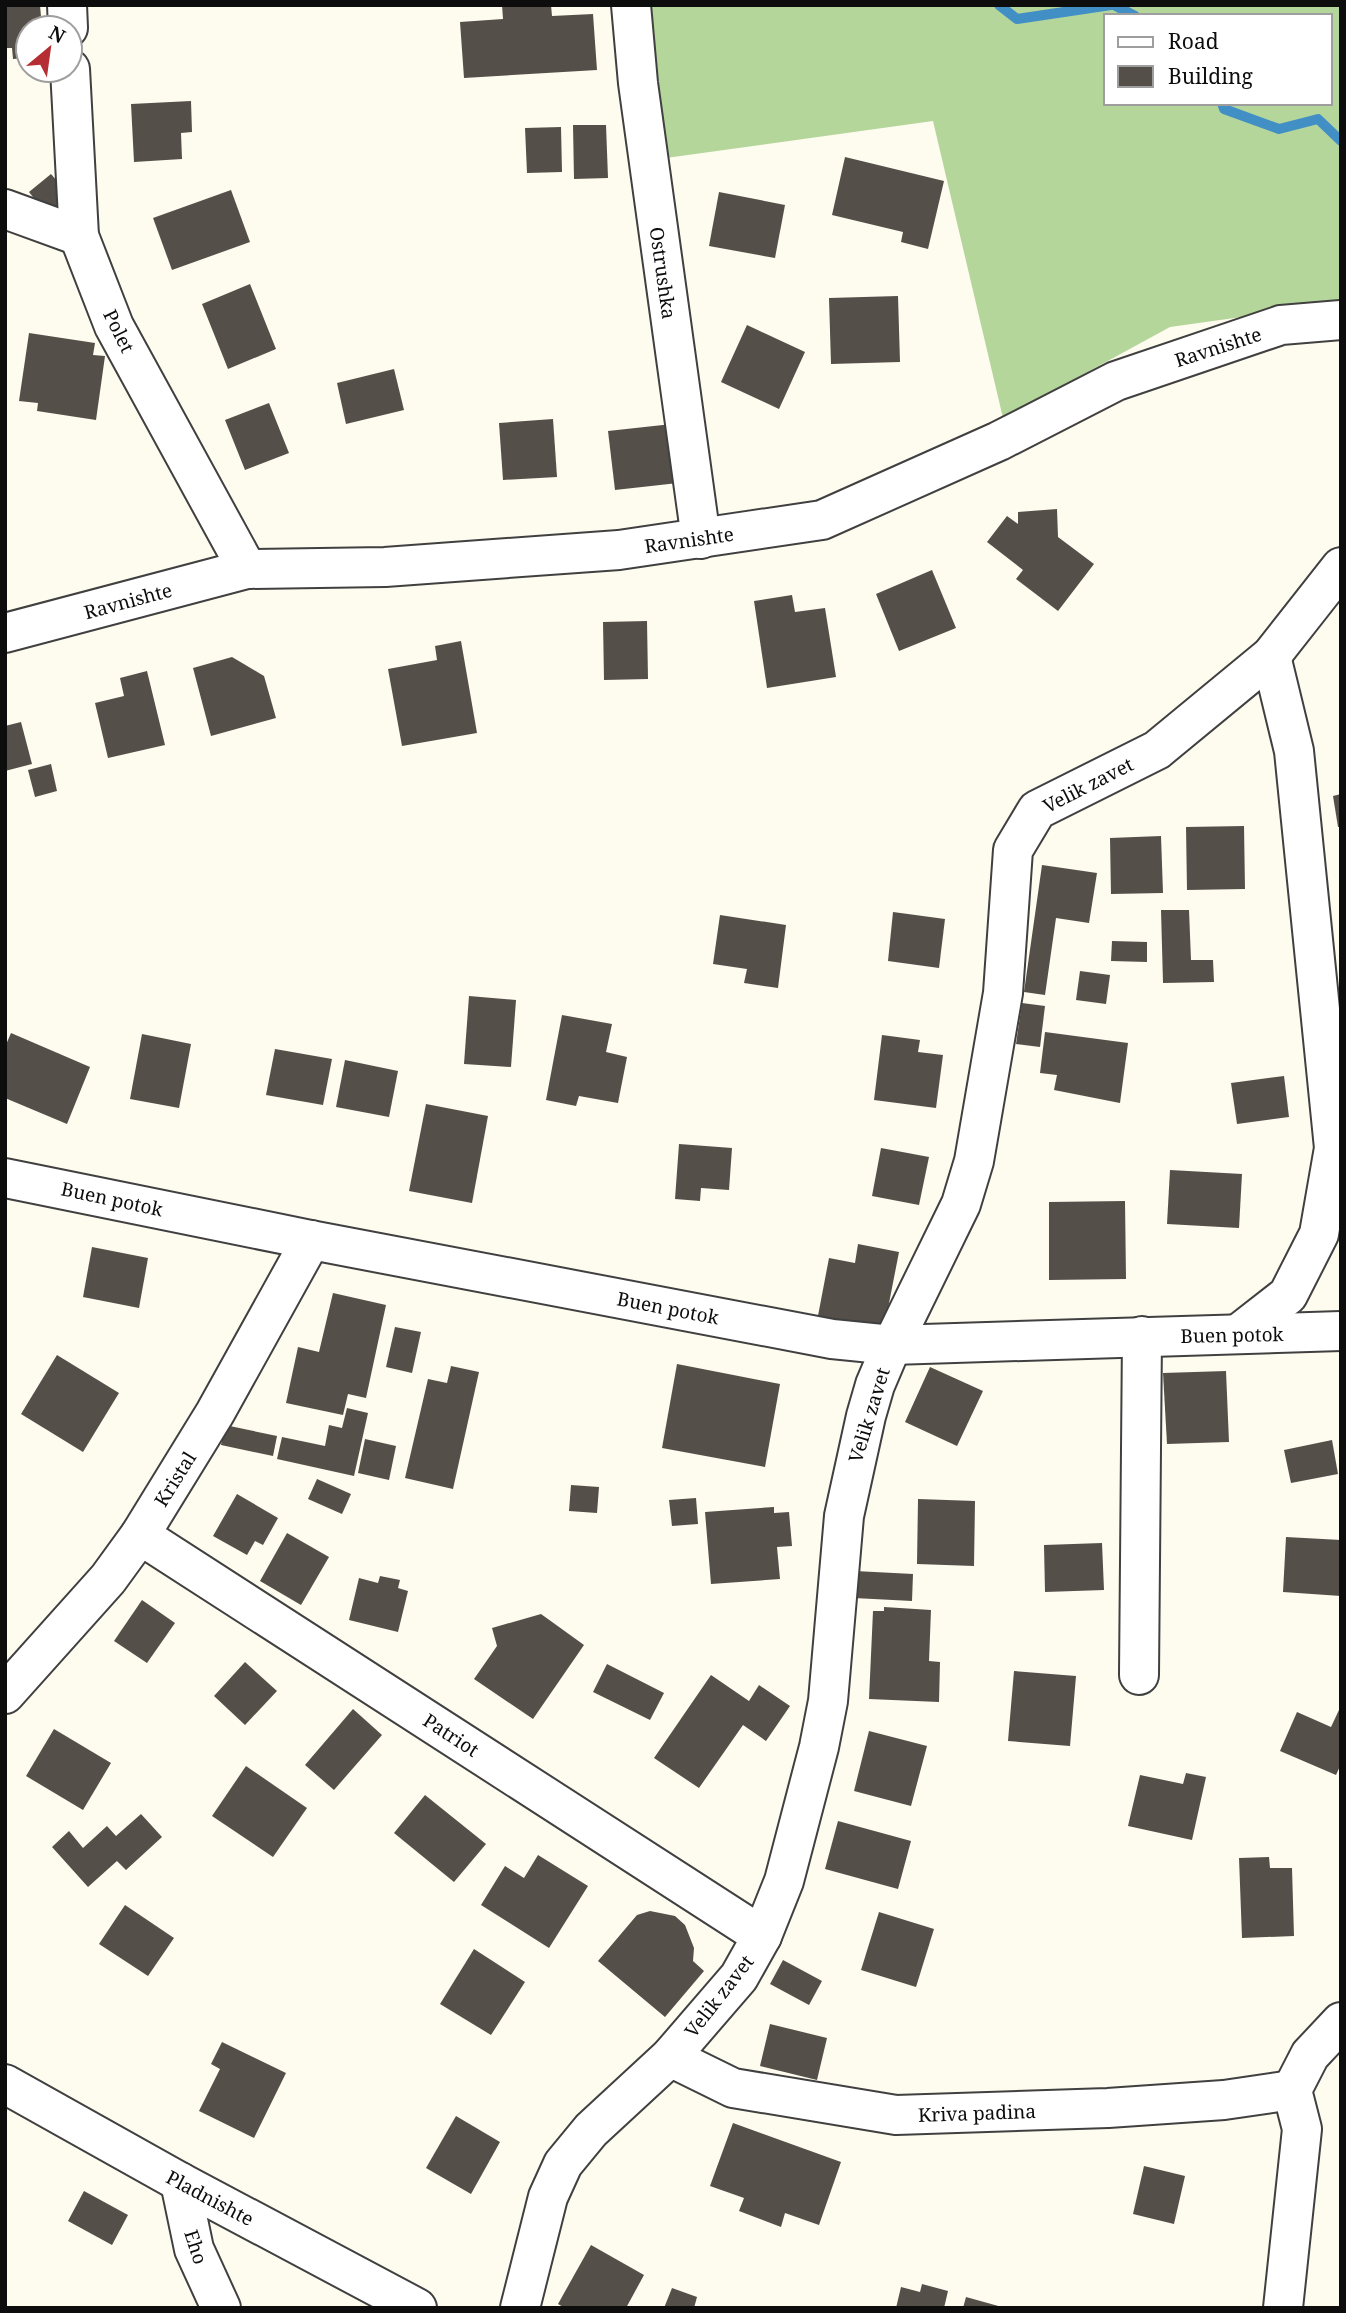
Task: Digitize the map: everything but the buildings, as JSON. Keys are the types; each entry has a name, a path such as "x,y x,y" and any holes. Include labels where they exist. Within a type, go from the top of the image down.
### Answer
{"street":[{"name":"Ostrushka","path":"631,5 638,83 701,539"},
{"name":"Polet","path":"71,84 79,236 114,326 247,569"},
{"path":"5,209 79,236"},
{"name":"Ravnishte","path":"5,634 247,569 385,567 619,550 822,520 999,441 1116,381 1281,326 1341,320"},
{"name":"Velik zavet","path":"520,2308 548,2197 563,2164 591,2130 670,2057 739,1976 762,1936 784,1881 819,1747 833,1657 844,1516 851,1475 875,1385 892,1345 941,1251 961,1204 974,1161 1003,993 1013,850 1037,810 1157,750 1271,656 1341,566"},
{"path":"1238,1335 1288,1295 1319,1234 1334,1148 1294,751 1271,656"},
{"name":"Buen potok","path":"5,1178 311,1240 832,1339 892,1345 1341,1331"},
{"name":"Kristal","path":"5,1694 108,1579 140,1535 215,1413 311,1240"},
{"path":"1139,1675 1142,1336"},
{"name":"Patriot","path":"140,1535 762,1936"},
{"path":"1283,2308 1302,2129 1292,2090 1310,2055 1341,2022"},
{"name":"Kriva padina","path":"670,2057 733,2088 896,2116 1108,2108 1224,2099 1292,2090"},
{"name":"Pladnishte","path":"5,2084 180,2182 417,2308"},
{"name":"Eho","path":"180,2182 194,2249 221,2308"}],"green space":[{"path":"651,5 1341,5 1341,303 1170,327 1003,418 933,121 666,158"}],"waterway":[{"path":"999,5 1017,19 1111,5"},
{"path":"1114,5 1131,14"},
{"path":"1223,105 1224,109 1279,129 1318,119 1341,141"}]}
